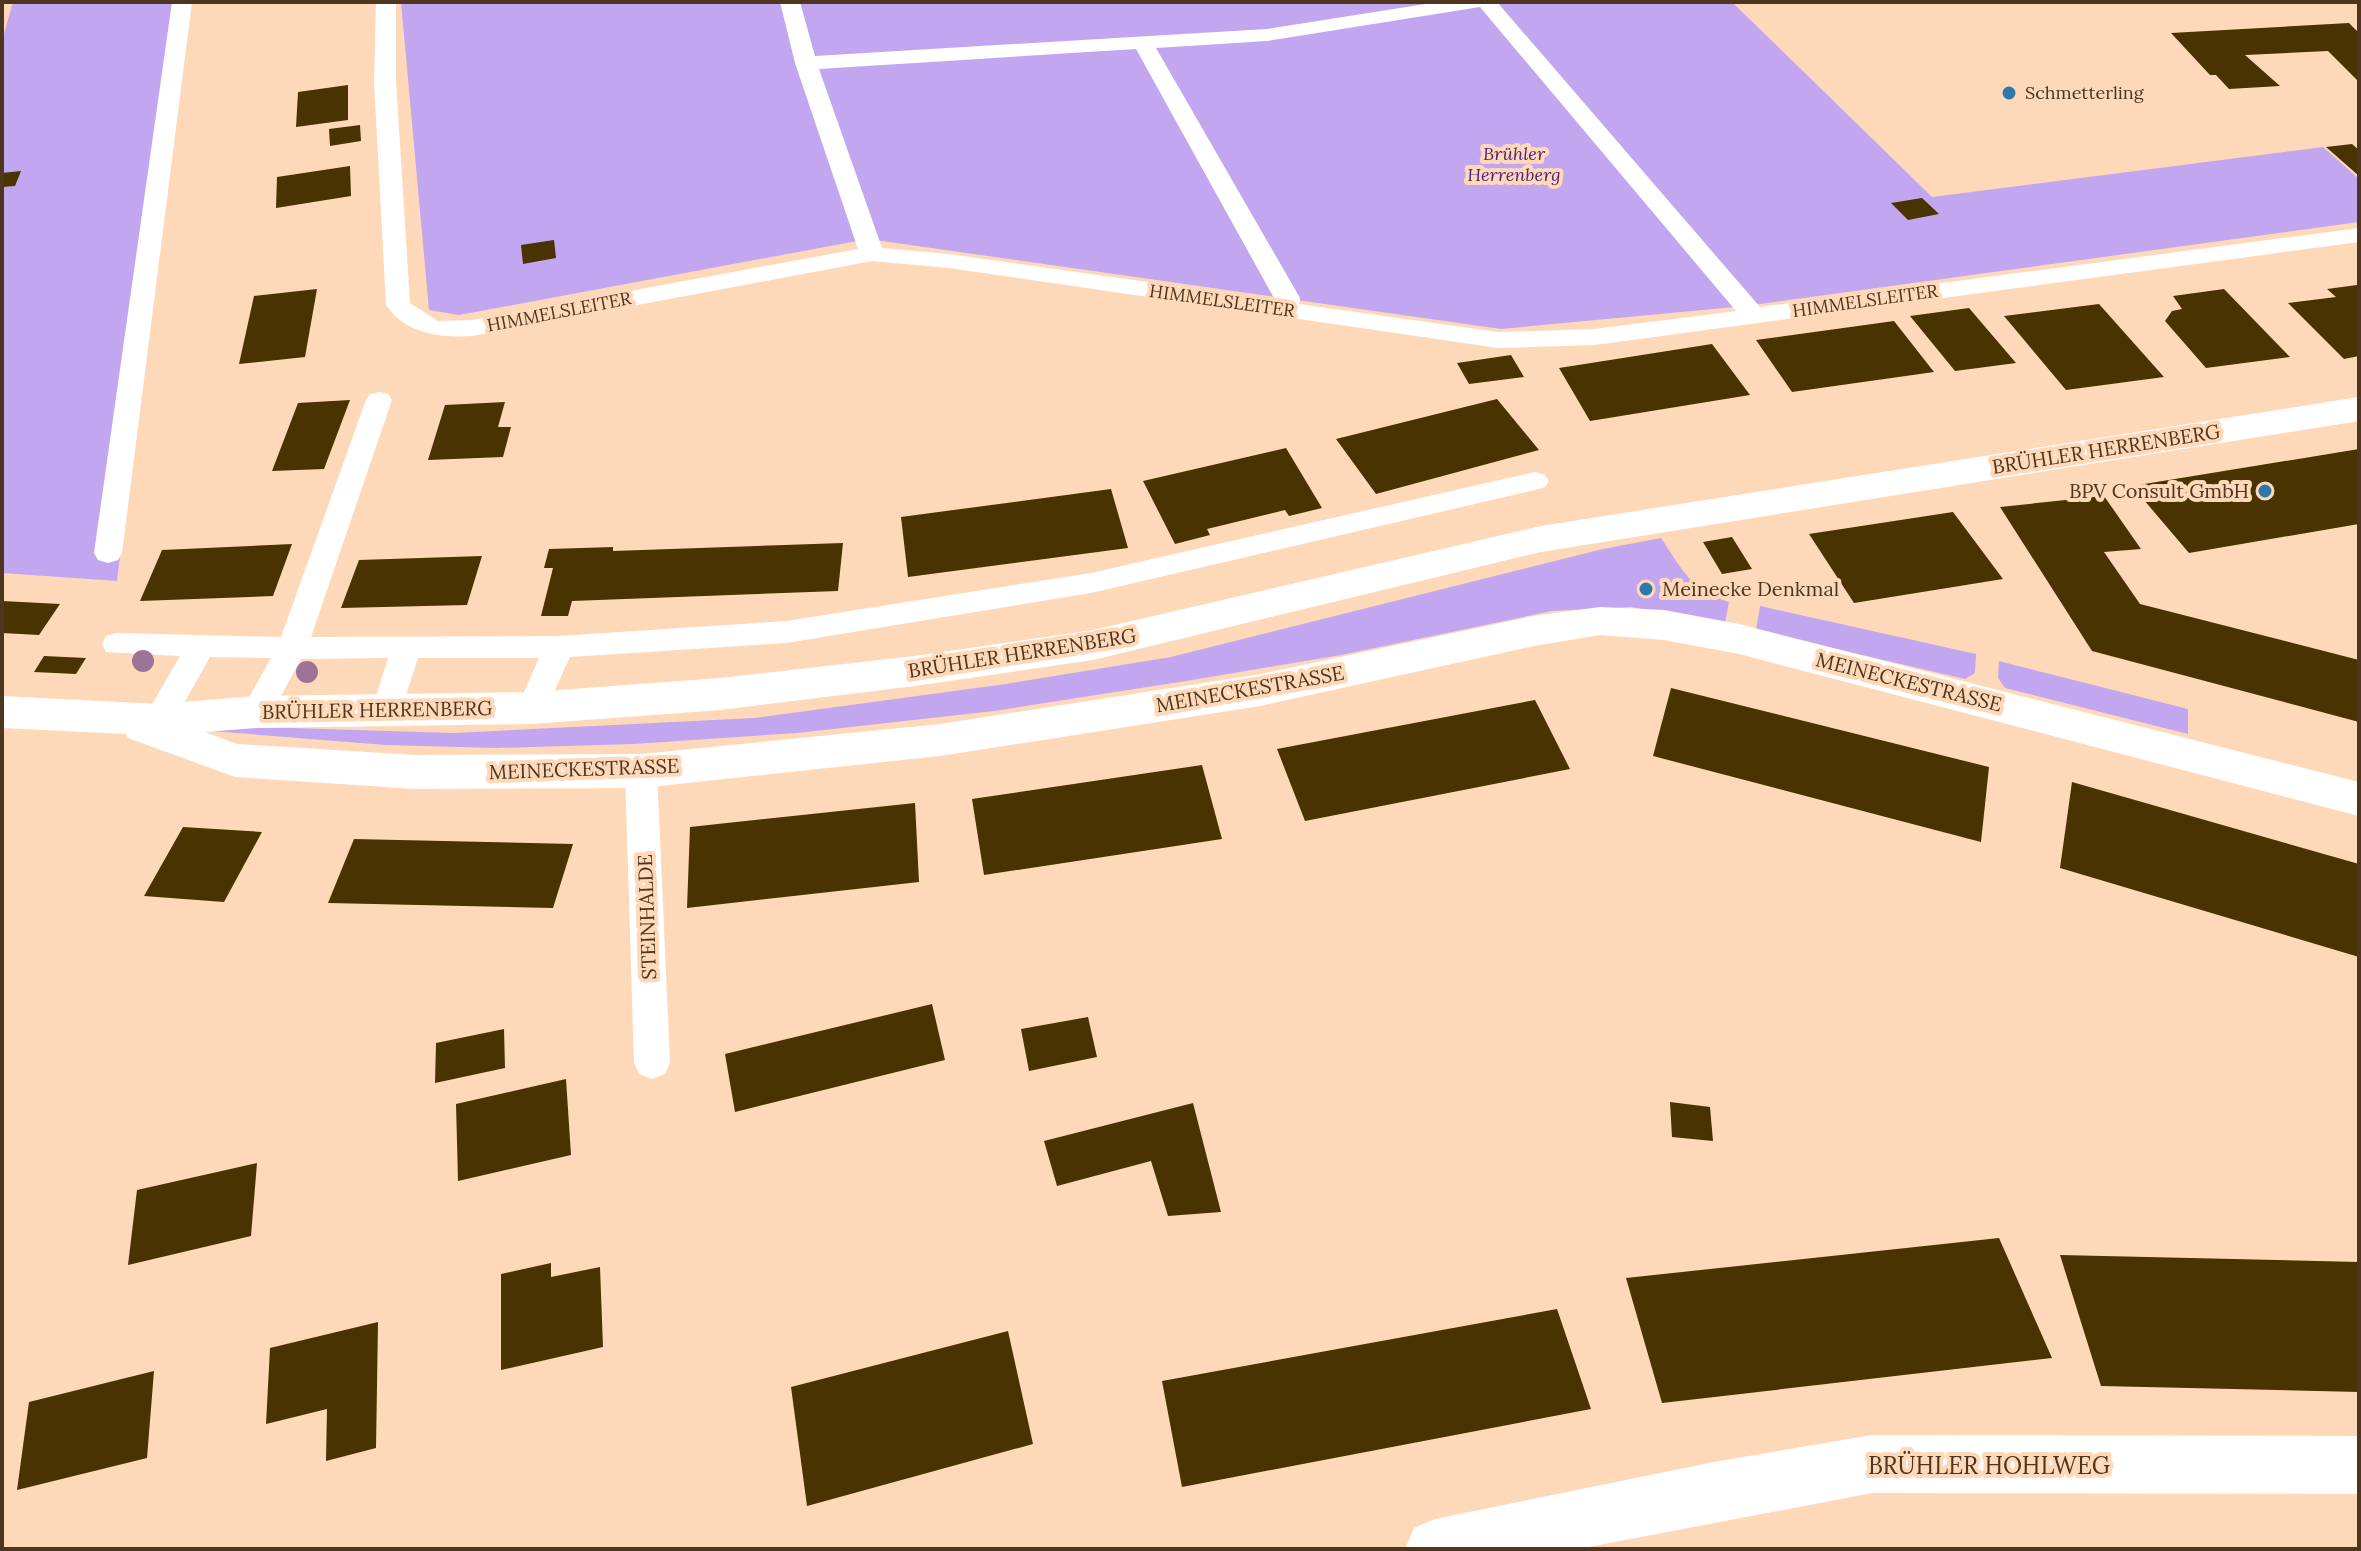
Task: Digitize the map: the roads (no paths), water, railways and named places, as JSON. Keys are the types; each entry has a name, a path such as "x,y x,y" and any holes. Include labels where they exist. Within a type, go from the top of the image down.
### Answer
{"street":[{"name":"BRÜHLER HERRENBERG","path":"2,712 143,720 257,712 532,708 720,694 1093,645 1541,539 2359,409"},
{"name":"MEINECKESTRASSE","path":"143,720 235,760 415,772 641,771 940,740 1214,698 1534,631 1600,621 1664,625 1739,639 2359,799"},
{"name":"BRÜHLER HOHLWEG","path":"1435,1549 1496,1542 1714,1491 1872,1464 2359,1465"}],"lane":[{"path":"108,553 182,2"},
{"name":"HIMMELSLEITER","path":"386,2 385,81 398,305 421,326 442,330 472,328 872,254 949,261 1498,340 1595,337 2359,235"},
{"path":"790,2 806,63 872,254"},
{"path":"806,63 1267,35 1477,2"},
{"path":"1486,2 1754,316"},
{"path":"1143,43 1288,298 1285,310"},
{"path":"257,712 292,648 379,400"},
{"path":"117,644 292,648 559,647 786,632 1091,583 1535,481"},
{"path":"143,720 202,645"},
{"path":"532,708 559,647"},
{"path":"387,712 406,648"},
{"name":"STEINHALDE","path":"641,771 652,1063"}],"place":[{"name":"Schmetterling","path":"2009,93"},
{"name":"BPV Consult GmbH","path":"2265,491"},
{"name":"Meinecke Denkmal","path":"1646,589"}],"park label":[{"name":"Brühler Herrenberg","path":"1514,164"}]}
